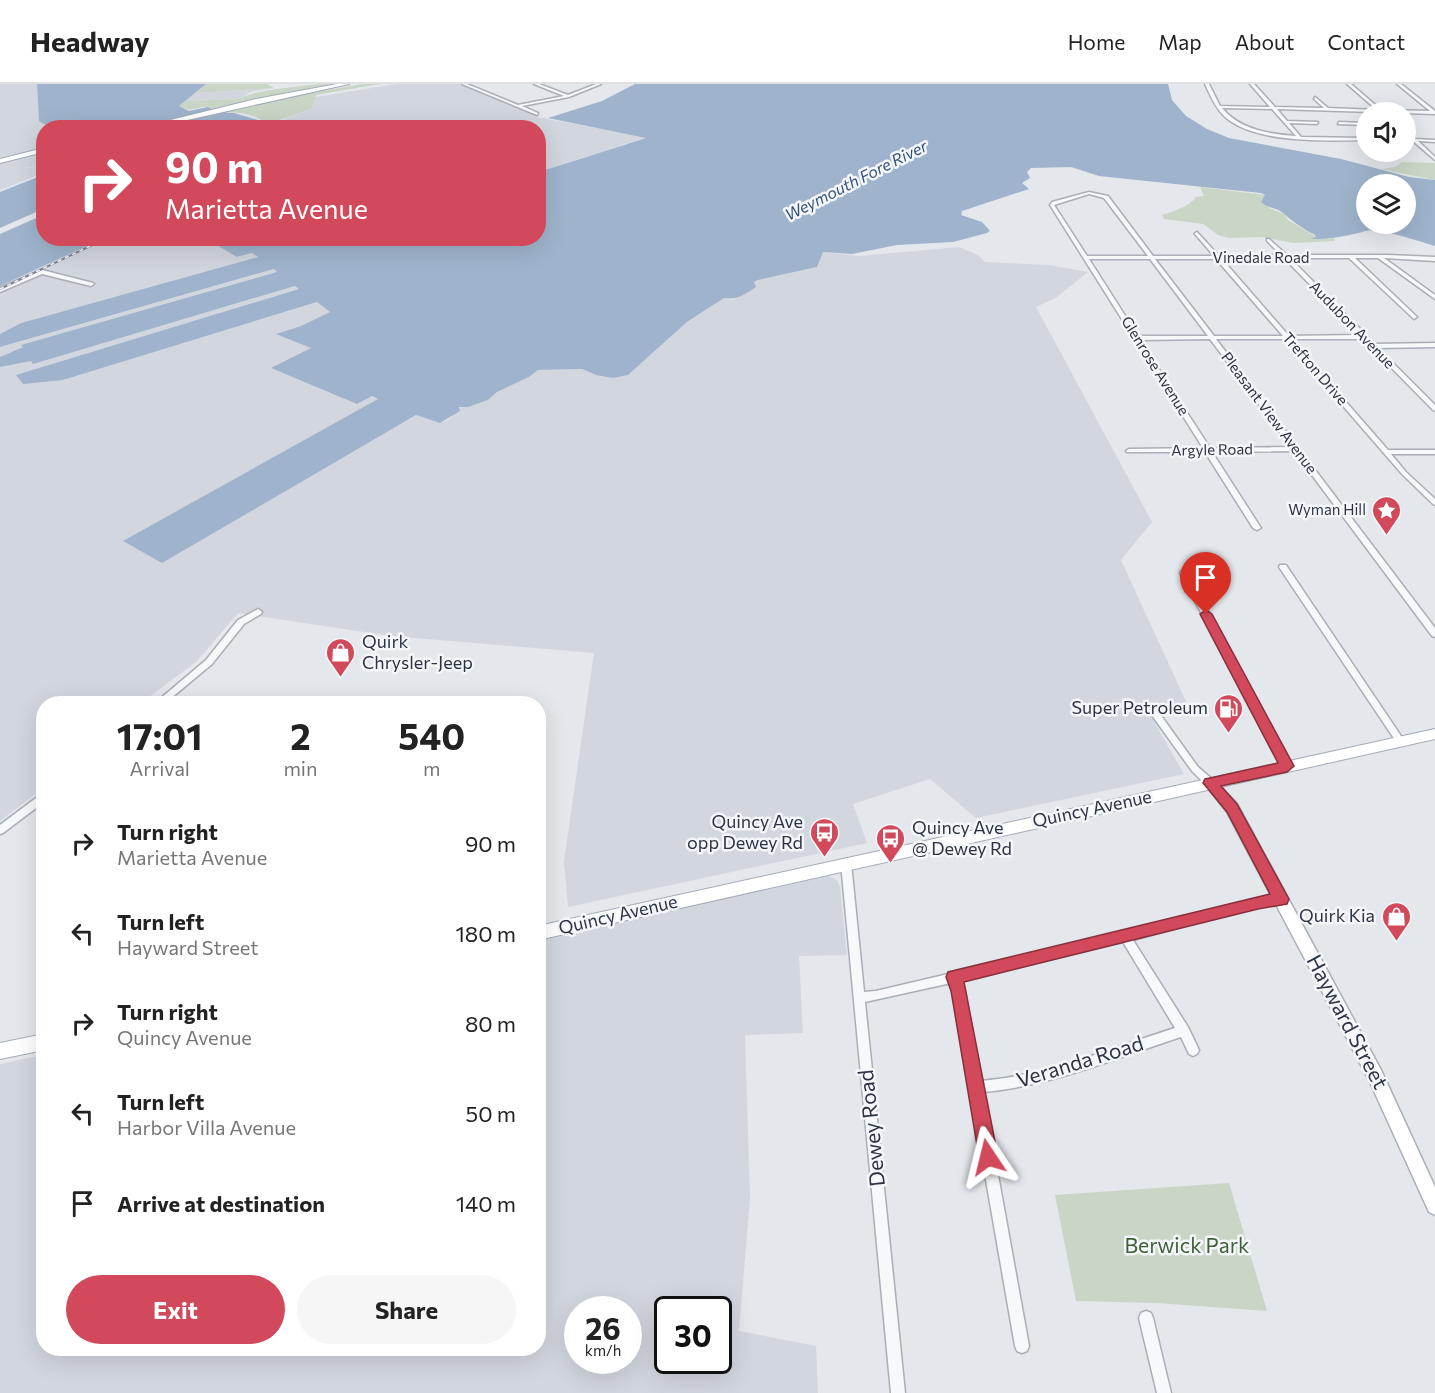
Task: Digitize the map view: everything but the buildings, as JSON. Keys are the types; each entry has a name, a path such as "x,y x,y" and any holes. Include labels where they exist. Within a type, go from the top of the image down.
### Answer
{"main road":[{"path":"175,120 284,95 346,84"},
{"path":"0,161 36,152"},
{"name":"Quincy Avenue","path":"546,931 1435,734"},
{"name":"Hayward Street","path":"1210,783 1232,808 1375,1075 1435,1206"},
{"path":"0,1051 36,1044"}],"street":[{"path":"464,84 537,114"},
{"path":"470,87 482,84"},
{"path":"537,84 568,96"},
{"path":"518,106 568,96 599,84"},
{"path":"1207,84 1219,107 1228,118 1244,126 1299,137 1356,139"},
{"path":"1252,84 1299,137"},
{"path":"1349,84 1370,102"},
{"path":"1398,84 1435,112"},
{"path":"1315,98 1328,110"},
{"path":"1219,107 1356,111"},
{"path":"1416,112 1435,112"},
{"path":"1287,122 1317,123"},
{"path":"1339,123 1356,124"},
{"path":"1416,140 1435,141"},
{"path":"1416,142 1435,159"},
{"name":"Glenrose Avenue","path":"1101,194 1087,194 1053,204 1257,528"},
{"name":"Pleasant View Avenue","path":"1101,194 1152,258 1435,634"},
{"name":"Trefton Drive","path":"1197,233 1386,452 1435,503"},
{"name":"Audubon Avenue","path":"1269,240 1435,409"},
{"path":"1351,257 1414,317"},
{"path":"1380,257 1435,297"},
{"name":"Vinedale Road","path":"1087,258 1380,257 1435,259"},
{"path":"0,290 42,272 91,284"},
{"path":"1137,338 1364,337"},
{"path":"1373,346 1435,345"},
{"name":"Argyle Road","path":"1129,450 1295,449"},
{"path":"1386,452 1435,452"},
{"path":"1283,567 1400,741"},
{"path":"1184,573 1287,766"},
{"path":"168,696 209,662 241,622 258,612"},
{"path":"1155,712 1195,769 1210,783"},
{"path":"0,830 36,801"},
{"name":"Dewey Road","path":"846,863 898,1393"},
{"path":"859,998 1126,937 1258,902 1281,899"},
{"path":"1126,937 1184,1031 1192,1050"},
{"path":"954,977 959,991 1022,1346"},
{"name":"Veranda Road","path":"976,1086 1002,1085 1033,1078 1184,1031"},
{"path":"1146,1318 1164,1393"}],"shaded area":[{"path":"0,84 37,84 39,120 36,120 36,166 19,169 36,167 36,176 0,190"},
{"path":"397,84 459,84 537,117 647,137 546,170 546,120 282,120 311,109 315,97"},
{"path":"274,88 250,92 239,99 185,101 195,93"},
{"path":"87,246 218,246 237,257 252,253 258,257 21,323 0,334 0,286"},
{"path":"959,247 978,255 985,262 1049,265 1088,272 1057,297 1036,307 1152,522 1121,560 1188,706 1149,713 1184,774 976,818 930,779 853,804 867,843 568,907 564,861 594,653 391,636 238,613 197,661 150,696 36,696 36,793 0,821 0,367 18,362 31,361 33,363 296,286 300,289 17,375 63,380 317,302 330,312 301,326 277,334 312,348 272,368 378,399 371,441 417,415 440,423 450,419 458,408 488,400 497,392 529,377 538,370 582,369 596,375 628,375 687,322 724,298 733,300 758,280 817,267 823,252 859,256"},
{"path":"274,269 277,272 22,345 23,347 0,357 0,347"},
{"path":"828,876 837,880 840,887 847,955 799,956 803,1033 745,1035 750,1198 739,1331 816,1346 818,1393 0,1393 0,1064 36,1056 36,1356 546,1356 546,939"}],"green space":[{"path":"206,84 267,84 274,88 195,93"},
{"path":"331,84 269,96 276,99 363,84 380,84 316,95 311,109 279,120 261,120 251,115 218,112 207,107 191,109 179,106 185,101 239,99 264,91"},
{"path":"1402,162 1435,163 1435,180 1416,176 1416,174 1381,169 1395,167"},
{"path":"1200,187 1265,195 1264,198 1269,208 1284,214 1288,220 1320,239 1334,238 1335,241 1294,243 1261,237 1229,238 1218,235 1203,224 1164,219 1162,215 1185,206 1196,197 1204,196"},
{"name":"Berwick Park","path":"1229,1183 1267,1311 1157,1303 1076,1301 1055,1195"}],"water":[{"path":"37,84 206,84 179,106 189,111 208,107 219,112 234,113 258,120 39,120"},
{"name":"Weymouth Fore River","path":"635,84 1168,84 1172,100 1186,116 1207,129 1229,138 1341,159 1398,174 1356,174 1356,233 1334,238 1311,239 1316,237 1315,235 1280,211 1261,202 1265,195 1261,193 1099,176 1071,167 1031,168 1027,172 1030,178 1022,183 1029,189 962,211 961,215 982,222 990,231 987,233 953,242 897,245 852,254 823,252 817,267 758,280 754,282 756,287 744,295 737,298 724,298 687,322 628,375 613,378 596,375 582,369 538,370 529,377 497,392 488,400 468,407 459,407 460,411 440,423 416,415 162,563 123,541 378,399 372,396 357,404 271,368 311,348 276,334 301,326 330,312 317,302 63,380 23,384 16,375 299,289 295,286 33,364 31,361 0,367 0,357 23,347 21,345 277,272 274,269 0,347 0,334 21,323 258,257 252,253 237,257 218,246 546,246 546,170 646,138 548,118 602,101"},
{"path":"36,178 36,212 0,228 0,192"},
{"path":"1416,178 1435,180 1435,246 1391,234 1416,234"},
{"path":"36,218 36,246 87,246 0,286 0,234"}],"railway":[{"path":"0,289 90,246"}],"place":[{"name":"Wyman Hill","path":"1387,536"},
{"name":"Quirk Chrysler-Jeep","path":"341,678"},
{"name":"Super Petroleum","path":"1229,734"},
{"name":"Quincy Ave opp Dewey Rd","path":"824,858"},
{"name":"Quincy Ave @ Dewey Rd","path":"891,864"},
{"name":"Quirk Kia","path":"1396,942"}],"route":[{"path":"988,1157 959,991 954,977 1126,937 1258,902 1281,899 1232,808 1210,783 1287,766 1206,614"}]}
